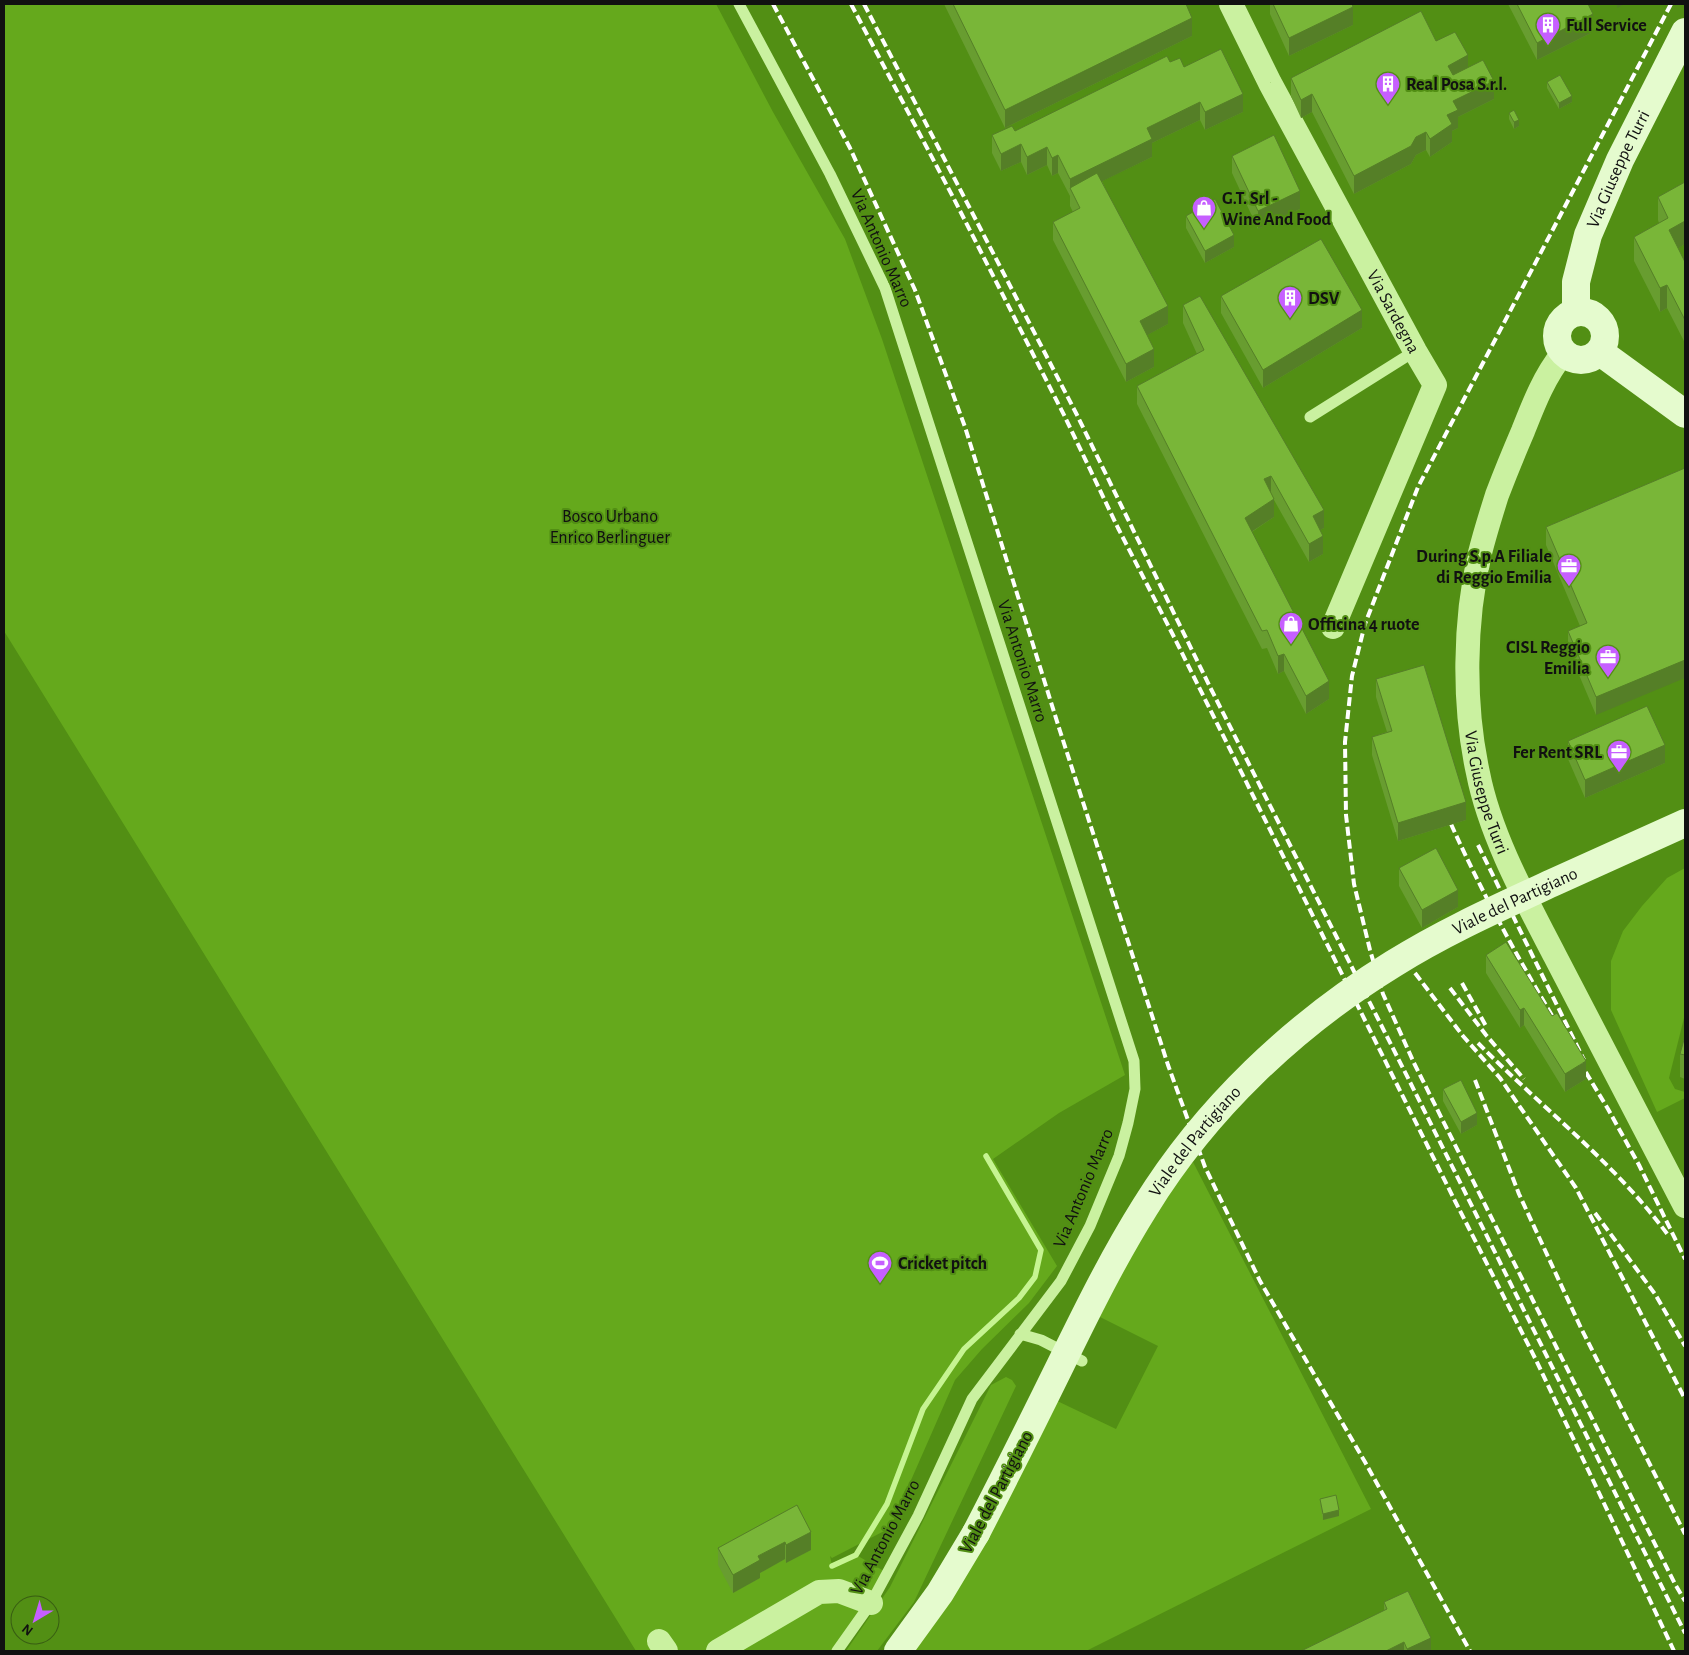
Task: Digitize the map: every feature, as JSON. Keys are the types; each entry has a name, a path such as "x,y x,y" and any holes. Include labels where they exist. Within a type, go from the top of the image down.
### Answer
{"main road":[{"name":"Via Giuseppe Turri","path":"1576,312 1576,282 1588,235 1620,160 1685,32"},
{"path":"1576,312 1589,313 1596,317 1605,330 1605,338 1600,352 1593,358 1577,361 1562,353 1556,338 1560,323 1566,317 1576,312"},
{"path":"1600,352 1685,414"},
{"name":"Viale del Partigiano","path":"898,1651 940,1594 976,1533 1108,1270 1146,1206 1187,1147 1258,1068 1299,1031 1392,964 1497,908 1685,823"}],"street":[{"name":"Via Sardegna","path":"1231,4 1270,83 1435,385 1333,627"},
{"name":"Via Giuseppe Turri","path":"1562,353 1551,368 1538,392 1502,481 1486,528 1471,612 1468,662 1468,700 1473,747 1478,776 1492,822 1519,882 1685,1206"},
{"path":"718,1651 819,1592 838,1591 871,1603"}],"lane":[{"name":"Via Antonio Marro","path":"739,4 830,174 885,288 1134,1061 1135,1089 1128,1123 1119,1156 1090,1226 1061,1281 972,1399 918,1516 871,1603 837,1651"},
{"path":"1310,417 1415,351"},
{"path":"1020,1334 1041,1340 1082,1361"}],"green space":[{"name":"Bosco Urbano Enrico Berlinguer","path":"4,4 716,4 773,112 845,239 882,339 1125,1075 1059,1113 993,1159 1057,1266 1029,1303 982,1349 955,1380 890,1528 832,1558 830,1556 832,1565 858,1556 884,1571 837,1651 636,1651 4,631"},
{"path":"1685,868 1685,1014 1669,1078 1675,1089 1685,1092 1685,1098 1657,1112 1611,1010 1611,961 1623,931 1642,906 1667,878"},
{"path":"1193,1162 1371,1509 1086,1651 906,1651 1053,1399 1116,1429 1158,1346 1094,1314 1152,1209"},
{"path":"1006,1377 1012,1380 1016,1386 914,1602 877,1651 846,1651 890,1587 991,1385"}],"building":[{"path":"953,4 1186,4 1192,18 1005,110"},
{"path":"1273,4 1352,4 1353,7 1289,38"},
{"path":"1517,4 1588,4 1593,14 1537,43"},
{"name":"Real Posa S.r.l.","path":"1421,11 1436,41 1455,32 1468,55 1448,66 1453,75 1483,60 1494,81 1453,101 1458,110 1447,115 1452,124 1430,139 1426,132 1416,137 1411,146 1354,176 1312,94 1301,100 1291,78"},
{"path":"1221,49 1243,94 1205,112 1200,102 1147,128 1152,139 1070,179 1058,155 1052,158 1047,147 1027,157 1021,144 1001,154 992,135 1012,126 1015,131 1167,56 1170,62 1180,58 1184,67"},
{"path":"1560,75 1572,96 1559,103 1547,82"},
{"path":"1514,110 1519,120 1514,122 1509,113"},
{"path":"1274,135 1300,191 1258,211 1232,156"},
{"path":"1097,173 1168,306 1140,321 1154,349 1126,364 1053,222 1080,208 1070,188"},
{"path":"1685,182 1685,221 1669,230 1685,262 1685,320 1667,285 1660,288 1634,237 1668,218 1658,197"},
{"path":"1215,199 1234,235 1205,251 1186,216"},
{"name":"DSV","path":"1321,239 1362,310 1263,370 1221,296"},
{"path":"1200,296 1324,510 1313,516 1323,536 1309,544 1271,476 1264,479 1274,499 1245,518 1329,681 1306,696 1284,654 1278,656 1267,630 1262,631 1137,386 1204,350 1183,305"},
{"path":"1685,468 1685,660 1596,697 1568,631 1587,623 1546,527"},
{"path":"1424,665 1466,802 1398,823 1372,737 1392,731 1376,679"},
{"path":"1647,706 1665,745 1585,780 1568,741"},
{"path":"1436,848 1458,890 1422,910 1399,868"},
{"path":"1506,942 1552,1016 1557,1013 1586,1061 1565,1074 1524,1008 1520,1010 1486,955"},
{"path":"1685,1036 1685,1055 1680,1054"},
{"path":"1461,1080 1477,1113 1461,1122 1443,1089"},
{"path":"1336,1495 1339,1510 1323,1514 1320,1499"},
{"path":"797,1505 811,1532 786,1545 785,1542 758,1556 760,1560 733,1575 718,1548"},
{"path":"1408,1591 1431,1638 1407,1649 1404,1642 1386,1651 1301,1651 1387,1609 1384,1602"}],"waterway":[{"path":"832,1566 856,1555 887,1504 923,1409 964,1349 1019,1298 1035,1277 1041,1250 986,1156"}],"railway":[{"path":"773,4 850,148 915,290 965,427 1060,731 1168,1065 1205,1167 1260,1281 1365,1462 1470,1651"},
{"path":"851,4 954,199 1065,417 1118,528 1536,1360 1674,1651"},
{"path":"864,4 1076,413 1211,689 1685,1633"},
{"path":"1671,4 1418,487 1365,624 1352,676 1345,742 1346,815 1354,884 1383,994 1414,1063 1685,1601"},
{"path":"1451,824 1502,928 1560,1029"},
{"path":"1478,845 1584,1060"},
{"path":"1415,973 1463,1036 1500,1078 1576,1188 1685,1399"},
{"path":"1462,983 1486,1026"},
{"path":"1450,988 1486,1035 1524,1079"},
{"path":"1478,1043 1601,1159 1647,1208 1668,1235"},
{"path":"1579,1061 1639,1165 1685,1259"},
{"path":"1475,1080 1519,1194 1581,1328 1685,1534"},
{"path":"1595,1213 1655,1294 1685,1346"}],"place":[{"name":"Full Service","path":"1548,46"},
{"name":"Real Posa S.r.l.","path":"1388,105"},
{"name":"G.T. Srl - Wine And Food","path":"1204,229"},
{"name":"DSV","path":"1290,319"},
{"name":"During S.p.A Filiale di Reggio Emilia","path":"1569,587"},
{"name":"Officina 4 ruote","path":"1291,645"},
{"name":"CISL Reggio Emilia","path":"1608,678"},
{"name":"Fer Rent SRL","path":"1619,773"},
{"name":"Cricket pitch","path":"880,1284"}]}
